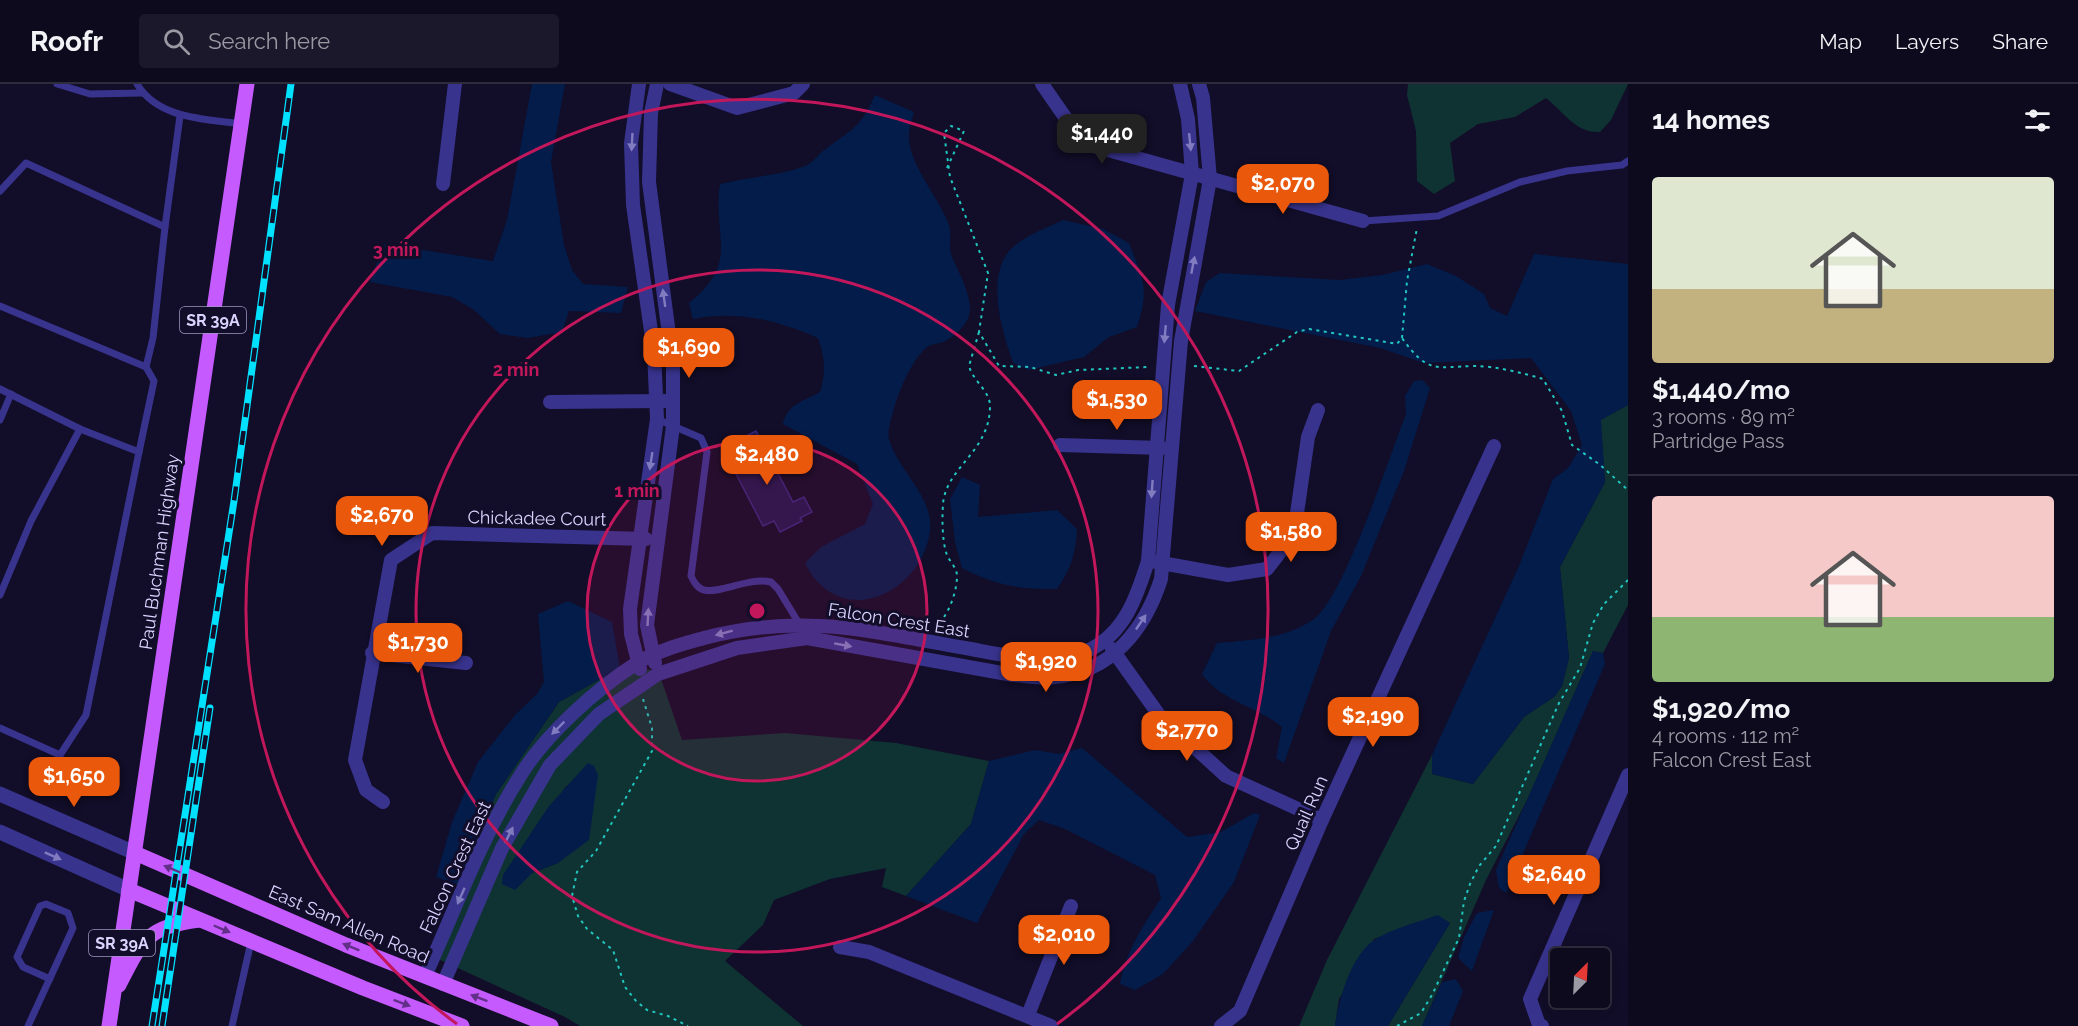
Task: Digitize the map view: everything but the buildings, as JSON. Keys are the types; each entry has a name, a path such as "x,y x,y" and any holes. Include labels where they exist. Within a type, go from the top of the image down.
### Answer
{"main road":[{"name":"Paul Buchman Highway","path":"109,1026 247,84"},
{"name":"East Sam Allen Road","path":"135,853 346,945 551,1026"},
{"path":"129,890 436,1021 462,1026"},
{"path":"114,995 135,954 152,933 167,926 199,920"}],"street":[{"path":"443,183 455,84"},
{"path":"639,84 631,143 636,225 654,352 657,419 630,609 631,634 644,683"},
{"path":"657,84 649,148 649,182 673,365 673,426 647,626 658,674"},
{"path":"670,84 737,108 794,93 803,84"},
{"path":"1042,84 1083,143 1363,221"},
{"name":"Falcon Crest East","path":"425,976 507,799 526,767 553,733 574,713 638,663 689,642 744,628 799,623 844,627 1019,658 1048,659 1071,656 1106,639 1128,615 1148,561 1155,448 1170,291 1192,174 1188,119 1180,84"},
{"name":"Falcon Crest East","path":"443,984 522,809 550,765 573,738 599,714 658,674 737,648 807,638 1014,675 1056,677 1076,673 1116,655 1153,604 1161,579 1179,367 1188,293 1210,179 1203,98 1199,84"},
{"path":"636,225 653,222"},
{"path":"1170,291 1188,293"},
{"path":"550,402 673,401"},
{"path":"1148,561 1228,576 1267,569 1294,534 1308,438 1318,410"},
{"path":"1060,445 1173,448"},
{"name":"Quail Run","path":"1221,1026 1240,1011 1322,820 1494,446"},
{"name":"Chickadee Court","path":"383,802 366,790 355,760 372,653 392,560 432,533 657,540"},
{"path":"1106,639 1159,715 1226,776 1322,820"},
{"path":"966,666 969,649"},
{"path":"372,653 466,663"},
{"path":"1542,1026 1539,1025 1530,999 1628,775"},
{"path":"0,794 135,853"},
{"path":"507,799 522,809"},
{"path":"0,832 129,890"},
{"path":"1028,1015 1071,906"},
{"path":"840,947 869,952 1051,1026"}],"lane":[{"path":"57,84 90,94 143,93"},
{"path":"137,84 143,93 180,116 241,124"},
{"path":"146,367 153,338 180,116"},
{"path":"1363,221 1438,216 1520,182 1568,171 1622,165 1628,161"},
{"path":"0,191 26,164 165,227"},
{"path":"0,306 146,367 154,381 86,715 60,755 58,769"},
{"path":"0,389 80,429 139,452"},
{"path":"0,420 11,394"},
{"path":"657,419 701,438 708,452 691,576 697,587 706,591 744,582 771,582 807,638"},
{"path":"0,595 32,521 80,429"},
{"path":"0,728 60,755"},
{"path":"28,1026 50,979 73,923 68,913 46,903 40,906 16,957 23,967 50,979"},
{"path":"232,1026 251,942"}],"path":[{"path":"914,639 943,622 957,579 955,568 945,548 944,504 956,474 974,453 987,428 990,404 969,366 986,301 988,273 947,168 944,133 946,128 957,127 964,131 963,138 953,151 947,168"},
{"path":"1179,367 1239,371 1297,332 1309,329 1397,344 1402,338 1407,281 1419,217"},
{"path":"979,332 999,366 1004,368 1030,367 1056,375 1078,369 1163,368"},
{"path":"1402,338 1421,361 1432,366 1444,369 1476,366 1543,379 1562,411 1572,445 1599,464 1628,490"},
{"path":"1397,1026 1421,1012 1432,995 1459,938 1464,901 1470,884 1479,866 1496,846 1559,703 1580,668 1593,623 1604,604 1628,580"},
{"path":"644,683 644,705 652,728 652,751 596,851 577,872 572,896 578,916 587,929 613,950 625,987 636,1001 647,1010 668,1016 688,1026"}],"green space":[{"path":"1408,84 1628,84 1611,120 1600,132 1584,129 1570,121 1546,98 1515,117 1478,124 1450,143 1455,181 1434,194 1417,181 1416,131 1407,95"},
{"path":"1628,405 1628,605 1603,653 1593,651 1528,798 1486,880 1422,1026 1388,1026 1450,923 1438,916 1374,939 1339,999 1335,1026 1299,1026 1327,960 1432,755 1432,774 1473,784 1524,717 1555,696 1562,686 1569,658 1560,567 1605,482 1600,420"},
{"path":"620,668 658,670 682,740 785,733 896,743 989,761 971,824 906,896 882,887 886,868 830,879 774,900 763,925 725,961 803,1026 580,1026 438,959 457,884 496,794 559,702","holes":["567,785 558,863 532,873 504,875"]}],"water":[{"path":"532,84 565,84 551,162 564,245 572,270 583,284 628,287 621,313 569,311 562,332 528,338 500,334 474,310 452,297 370,282 384,244 493,261 507,220"},
{"path":"875,95 914,112 909,133 911,150 920,172 949,225 951,253 966,288 970,313 965,324 957,333 943,342 928,347 915,361 895,404 890,426 889,439 894,451 928,510 929,537 921,558 909,576 892,589 874,598 855,600 836,595 819,583 805,563 821,547 865,524 873,504 857,464 783,424 792,407 820,392 824,365 818,338 788,326 757,318 709,316 693,319 689,303 705,288 715,274 720,261 720,184 808,165 859,123"},
{"path":"1063,220 1103,229 1129,243 1143,284 1141,314 1137,327 1109,337 1084,357 1029,370 1013,363 1009,350 998,303 999,272 1004,258 1013,247 1030,235"},
{"path":"1534,254 1628,264 1628,405 1601,420 1605,482 1560,567 1569,658 1562,686 1555,696 1524,717 1473,784 1432,774 1432,755 1519,566 1553,479 1568,468 1582,445 1571,411 1531,358 1424,363 1380,348 1195,311 1206,282 1220,273 1340,280 1382,275 1427,264 1456,276 1484,294 1490,308 1507,316"},
{"path":"1422,380 1430,388 1404,471 1361,576 1331,631 1284,763 1276,758 1282,727 1228,697 1209,683 1202,674 1217,643 1280,635 1292,631 1314,619 1326,606 1352,555 1378,491 1406,414 1405,396 1414,381"},
{"path":"962,477 980,485 978,517 1057,510 1077,529 1072,560 1057,589 1031,589 1008,585 985,579 962,568 955,542 950,499"},
{"path":"568,601 612,622 620,668 559,702 496,794 457,884 436,877 452,822 478,762 515,715 537,694 544,682 538,614"},
{"path":"1593,651 1603,653 1605,664 1506,893 1499,888 1496,870"},
{"path":"1082,748 1187,837 1221,832 1254,813 1260,815 1234,882 1193,941 1163,974 1135,990 1120,984 1131,950 1161,898 1155,875 1065,829 1039,820 1024,834 977,923 906,896 971,824 989,761 1035,750 1059,754"},
{"path":"588,763 594,766 598,775 589,840 558,863 532,873 515,890 502,884 503,875 549,806"},
{"path":"1494,910 1472,971 1458,958 1464,937 1477,913"},
{"path":"1438,915 1450,923 1388,1026 1335,1026 1348,978 1353,966 1367,946 1390,932"},
{"path":"1456,979 1463,991 1449,1026 1422,1026 1442,982"}],"railway":[{"path":"152,1026 234,501 291,84"},
{"path":"162,1026 210,708"}]}
